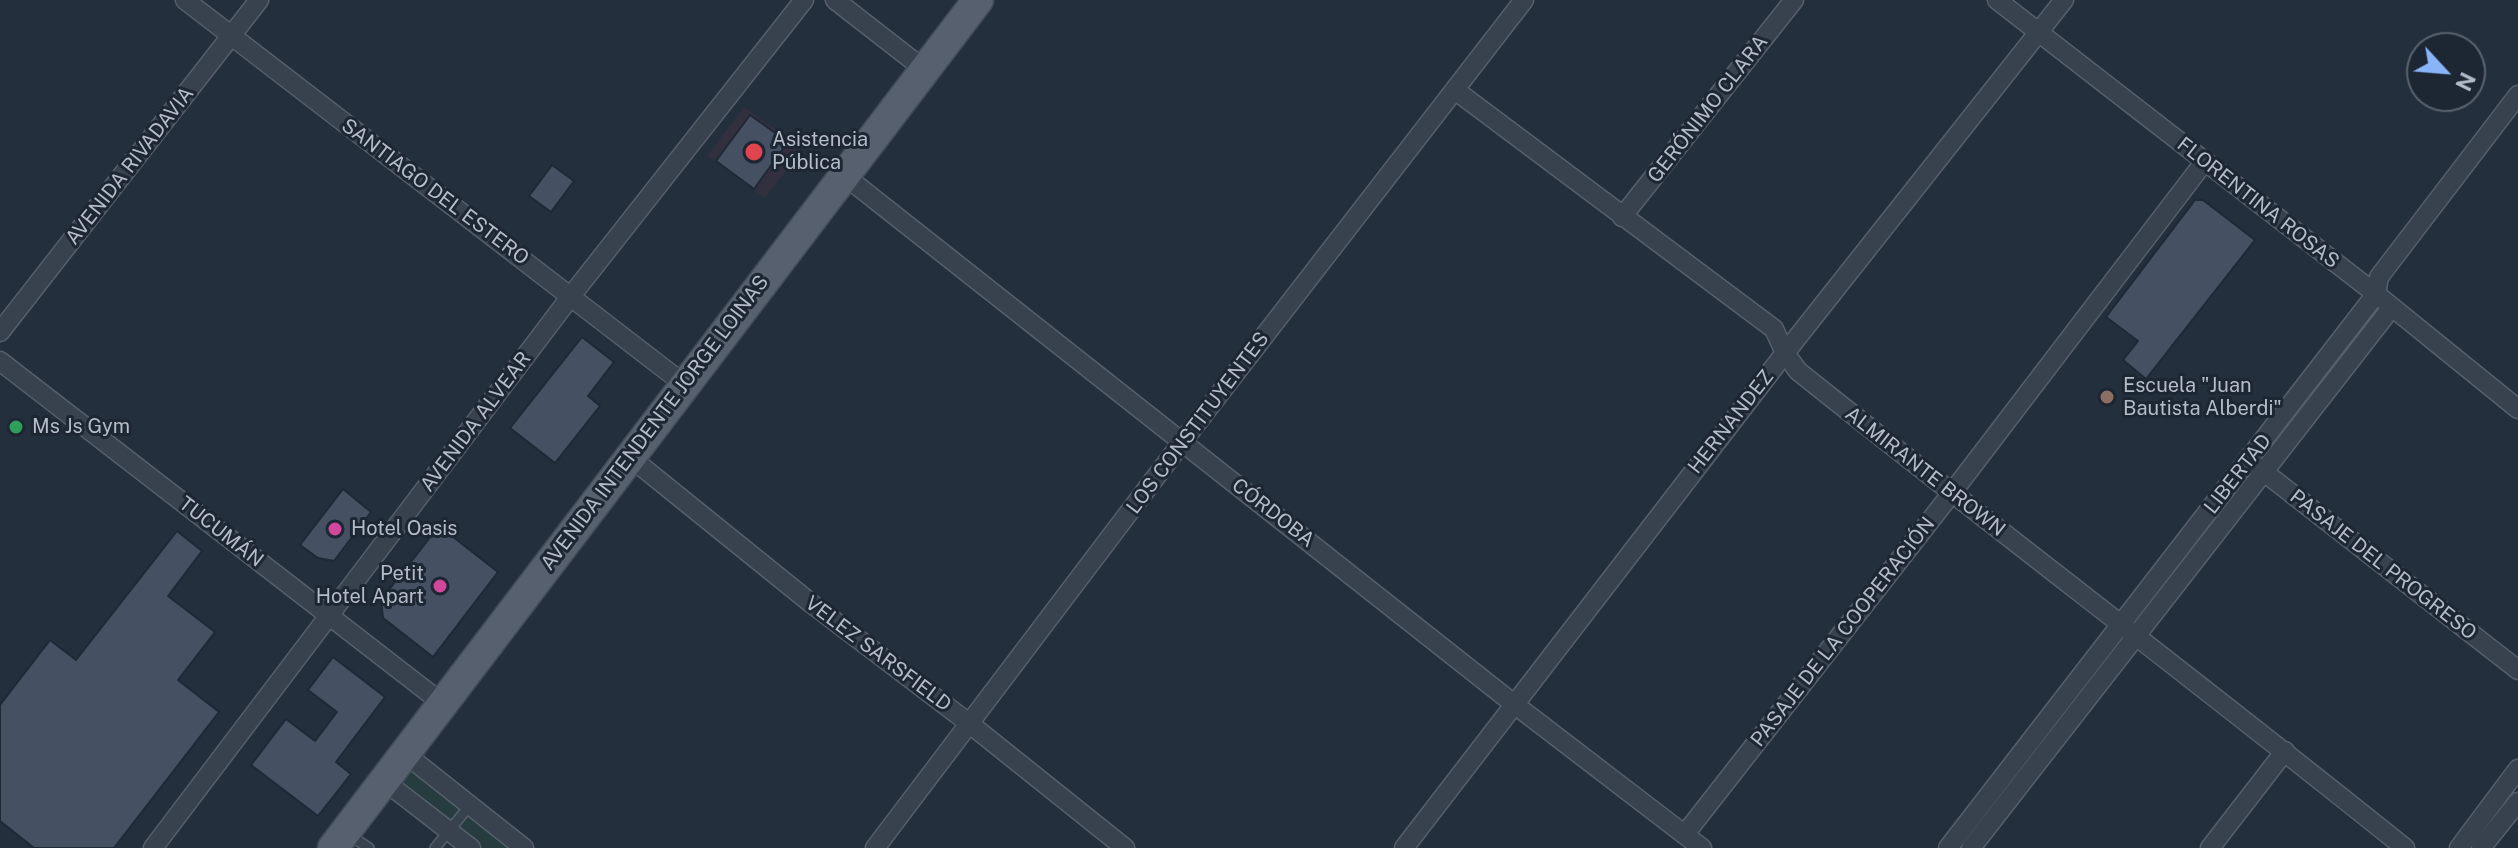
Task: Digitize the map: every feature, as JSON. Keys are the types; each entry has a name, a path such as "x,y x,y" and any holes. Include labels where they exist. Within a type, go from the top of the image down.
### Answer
{"main road":[{"name":"AVENIDA INTENDENTE JORGE LOINAS","path":"349,843 383,780 978,0"}],"street":[{"name":"SANTIAGO DEL ESTERO","path":"185,0 684,384"},
{"name":"AVENIDA RIVADAVIA","path":"0,332 259,0"},
{"name":"AVENIDA ALVEAR","path":"153,848 571,296 804,0"},
{"path":"835,0 925,70"},
{"name":"LOS CONSTITUYENTES","path":"875,848 1183,441 1524,0"},
{"name":"GERÓNIMO CLARA","path":"1622,217 1794,0"},
{"name":"FLORENTINA ROSAS","path":"1997,0 2376,294 2518,409"},
{"name":"HERNANDEZ","path":"1404,848 1785,353 2064,0"},
{"name":"ALMIRANTE BROWN","path":"1455,90 1774,329 1798,371 2405,848"},
{"name":"LIBERTAD","path":"2256,466 2376,294 2379,277 2518,95"},
{"name":"PASAJE DE LA COOPERACIÓN","path":"1685,834 1951,494 2205,161"},
{"name":"CÓRDOBA","path":"845,176 1514,704 1702,848"},
{"name":"LIBERTAD","path":"1948,848 2127,631 2256,466 2392,307"},
{"name":"TUCUMÁN","path":"0,361 442,703"},
{"name":"VELEZ SARSFIELD","path":"631,458 812,604 970,724 1125,848"},
{"name":"PASAJE DEL PROGRESO","path":"2256,466 2518,670"},
{"name":"LIBERTAD","path":"1971,848 2127,631"},
{"path":"2210,848 2285,751"},
{"path":"404,753 524,848"},
{"path":"2459,848 2518,769"},
{"path":"383,780 471,848"},
{"path":"2481,848 2518,802"}],"lane":[{"path":"435,848 470,805"}],"shaded area":[{"name":"Asistencia Pública","path":"744,107 802,149 765,198 707,156"}],"green space":[{"path":"404,753 524,848 471,848 383,780"}],"building":[{"name":"Asistencia Pública","path":"750,115 788,142 754,189 716,161"},
{"path":"552,165 574,181 551,212 529,196"},
{"path":"2195,200 2203,200 2255,240 2146,379 2123,360 2138,341 2106,317"},
{"path":"582,337 614,362 588,396 600,406 555,463 510,428"},
{"name":"Hotel Oasis","path":"343,489 371,512 334,561 318,558 300,545"},
{"name":"Petit Hotel Apart","path":"439,526 498,572 433,657 383,618 381,600"},
{"path":"177,531 202,551 168,596 215,632 178,680 219,712 114,848 34,848 0,821 0,705 50,640 76,660"},
{"path":"333,657 385,697 336,762 351,774 318,816 251,765 286,719 315,741 337,712 308,690"}],"place":[{"name":"Asistencia Pública","path":"754,152"},
{"name":"Escuela \"Juan Bautista Alberdi\"","path":"2107,397"},
{"name":"Ms Js Gym","path":"16,427"},
{"name":"Hotel Oasis","path":"335,529"},
{"name":"Petit Hotel Apart","path":"440,586"}]}
